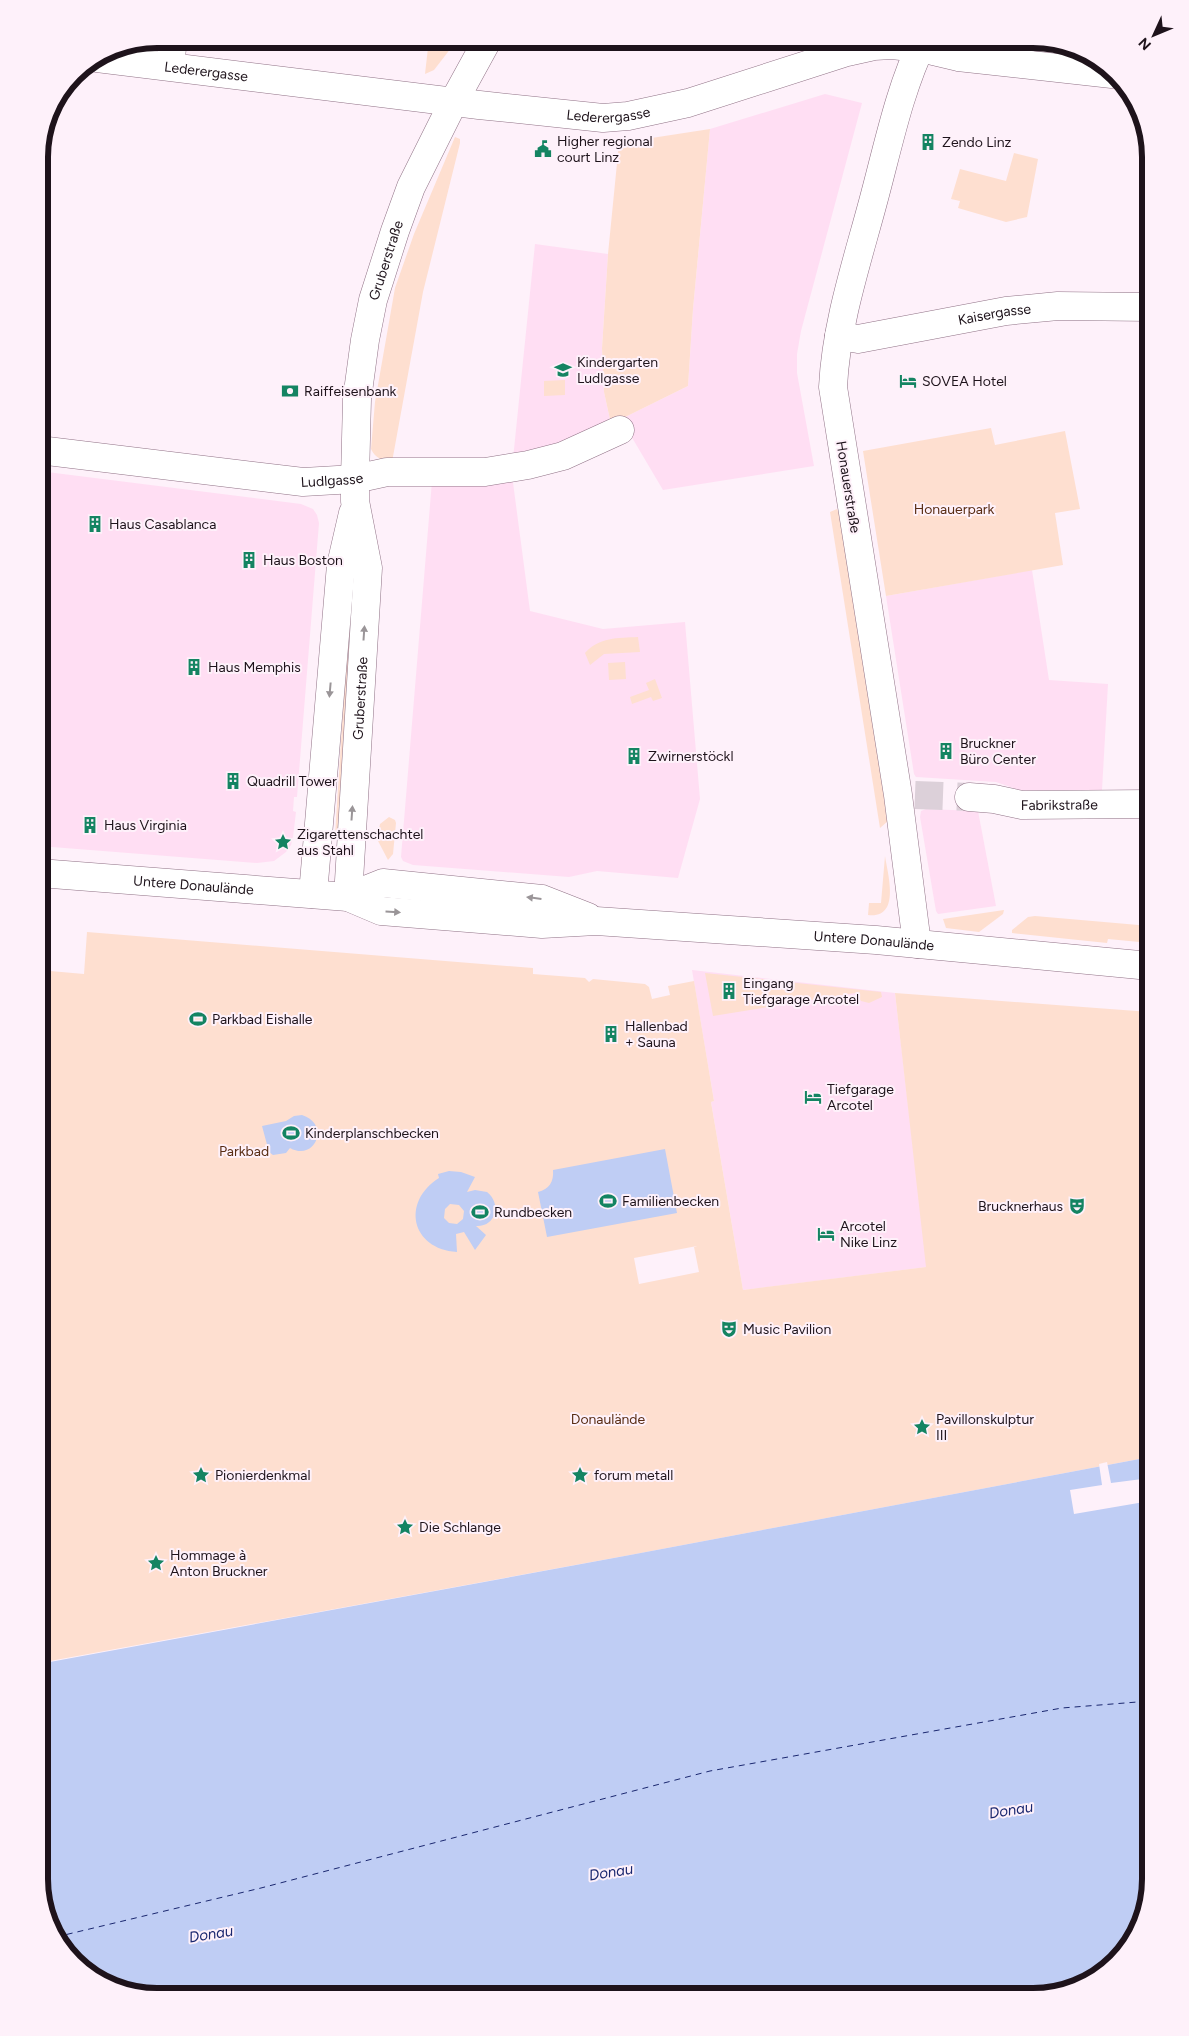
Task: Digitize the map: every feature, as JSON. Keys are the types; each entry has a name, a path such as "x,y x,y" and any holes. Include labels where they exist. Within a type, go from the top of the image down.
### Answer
{"street":[{"path":"170,66 172,48"},
{"name":"Gruberstraße","path":"313,894 341,565 355,490 359,381 373,300 411,187 483,48"},
{"name":"Lederergasse","path":"108,59 603,118 628,116 718,94 847,52 865,48"},
{"name":"Honauerstraße","path":"917,944 907,795 835,408 833,387 839,336 895,120 909,71 920,48"},
{"name":"Lederergasse","path":"935,48 958,57 1101,73"},
{"name":"Kaisergasse","path":"839,336 858,339 1006,311 1058,306 1142,306"},
{"name":"Ludlgasse","path":"48,451 355,490 387,472 429,471 472,474 528,465 563,456 620,430"},
{"name":"Gruberstraße","path":"348,897 368,568 355,490"},
{"name":"Fabrikstraße","path":"969,797 994,799 1022,805 1142,804"},
{"name":"Untere Donaulände","path":"48,874 348,897 381,911 542,924 596,921 917,944 1142,965"}],"shaded area":[{"path":"825,94 862,103 801,331 797,354 797,373 814,466 663,490 621,419 688,386 693,309 710,129"},
{"name":"Kindergarten Ludlgasse","path":"535,244 608,254 602,348 604,392 611,424 564,445 513,459"},
{"path":"48,472 301,504 313,509 317,515 319,523 297,797 294,797 293,811 296,812 293,837 291,845 286,852 274,861 257,863 48,847"},
{"path":"512,475 530,611 603,629 685,622 700,799 678,878 597,871 569,877 413,865 403,861 401,857 432,481"},
{"path":"1032,570 1049,680 1108,684 1102,790 1019,790 996,782 916,777 886,596"},
{"path":"926,809 978,811 996,906 938,914 920,817 921,811"},
{"path":"692,970 895,993 927,1267 743,1290 711,1102 714,1101"}],"green space":[{"path":"428,48 451,48 434,70 425,74"},
{"path":"710,129 693,309 688,386 611,424 604,392 602,348 608,254 619,143"},
{"path":"455,137 460,139 460,143 423,292 392,462 389,462 377,457 371,449 375,402 395,288 414,234"},
{"path":"1014,153 1038,159 1027,217 1006,222 958,208 960,201 951,199 960,169 1006,181"},
{"path":"565,380 565,395 544,396 544,381"},
{"name":"Honauerpark","path":"991,428 995,445 1065,431 1080,509 1055,513 1063,565 886,596 863,451"},
{"path":"837,509 841,516 888,821 880,828 830,512"},
{"path":"355,565 341,836 335,836 352,567"},
{"path":"638,637 640,652 604,654 590,665 585,653 596,644 609,639"},
{"path":"625,662 626,679 609,680 608,663"},
{"path":"655,679 662,698 653,701 651,697 632,704 630,697 649,690 646,683"},
{"path":"389,817 395,820 396,823 393,854 388,860 377,839 380,824"},
{"path":"885,856 890,884 889,903 885,910 878,914 868,915 869,903 881,903"},
{"path":"1004,910 1003,914 979,932 946,928 943,919"},
{"path":"1035,916 1142,925 1142,942 1108,939 1107,943 1012,933 1012,930 1028,917"},
{"path":"87,932 533,968 533,974 585,978 589,982 593,979 645,984 649,987 652,999 670,995 668,986 694,981 714,1101 711,1102 743,1290 926,1267 895,993 1142,1011 1142,1459 630,1555 48,1661 48,971 84,974","holes":["697,1246 694,1247 699,1272 639,1284 634,1258"]},
{"path":"705,973 881,992 882,997 869,1003 861,1001 855,993 713,1016"}],"water":[{"name":"Kinderplanschbecken","path":"302,1115 311,1120 316,1126 318,1133 312,1146 306,1150 299,1151 290,1148 286,1153 273,1155 269,1152 262,1126 286,1121 294,1116"},
{"name":"Familienbecken","path":"665,1149 677,1213 547,1237 538,1192 550,1184 553,1178 553,1170"},
{"name":"Rundbecken","path":"449,1171 461,1172 475,1177 467,1192 475,1190 487,1192 492,1197 495,1214 488,1223 476,1226 486,1235 475,1250 464,1232 456,1234 457,1252 441,1249 429,1243 421,1234 416,1223 419,1199 427,1188 439,1178 438,1174","holes":["450,1204 459,1205 464,1211 463,1219 457,1224 449,1223 444,1218 445,1209"]},
{"name":"Donau","path":"1142,1459 1142,1879 1138,1907 1127,1934 1119,1946 1093,1970 1074,1980 1046,1988 150,1988 122,1983 96,1970 66,1940 53,1914 48,1886 48,1662"}],"pier":[{"path":"1107,1462 1111,1483 1142,1479 1142,1502 1074,1514 1070,1490 1102,1485 1099,1464"}],"ferry route":[{"path":"63,1935 261,1888 710,1771 1062,1708 1142,1702"}],"tunnel":[{"path":"915,795 969,797"}],"place":[{"name":"Zendo Linz","path":"928,142"},
{"name":"Higher regional court Linz","path":"543,149"},
{"name":"Kindergarten Ludlgasse","path":"563,370"},
{"name":"SOVEA Hotel","path":"908,381"},
{"name":"Raiffeisenbank","path":"290,391"},
{"name":"Haus Casablanca","path":"95,524"},
{"name":"Haus Boston","path":"249,560"},
{"name":"Haus Memphis","path":"194,667"},
{"name":"Bruckner Büro Center","path":"946,751"},
{"name":"Zwirnerstöckl","path":"634,756"},
{"name":"Quadrill Tower","path":"233,781"},
{"name":"Haus Virginia","path":"90,825"},
{"name":"Zigarettenschachtel aus Stahl","path":"283,842"},
{"name":"Eingang Tiefgarage Arcotel","path":"729,991"},
{"name":"Parkbad Eishalle","path":"198,1019"},
{"name":"Hallenbad + Sauna","path":"611,1034"},
{"name":"Tiefgarage Arcotel","path":"813,1097"},
{"name":"Kinderplanschbecken","path":"291,1133"},
{"name":"Familienbecken","path":"608,1201"},
{"name":"Brucknerhaus","path":"1077,1206"},
{"name":"Rundbecken","path":"480,1212"},
{"name":"Arcotel Nike Linz","path":"826,1234"},
{"name":"Music Pavilion","path":"729,1329"},
{"name":"Pavillonskulptur III","path":"922,1427"},
{"name":"Pionierdenkmal","path":"201,1475"},
{"name":"forum metall","path":"580,1475"},
{"name":"Die Schlange","path":"405,1527"},
{"name":"Hommage à Anton Bruckner","path":"156,1563"}],"park label":[{"name":"Parkbad","path":"244,1151"},
{"name":"Donaulände","path":"608,1419"}]}
